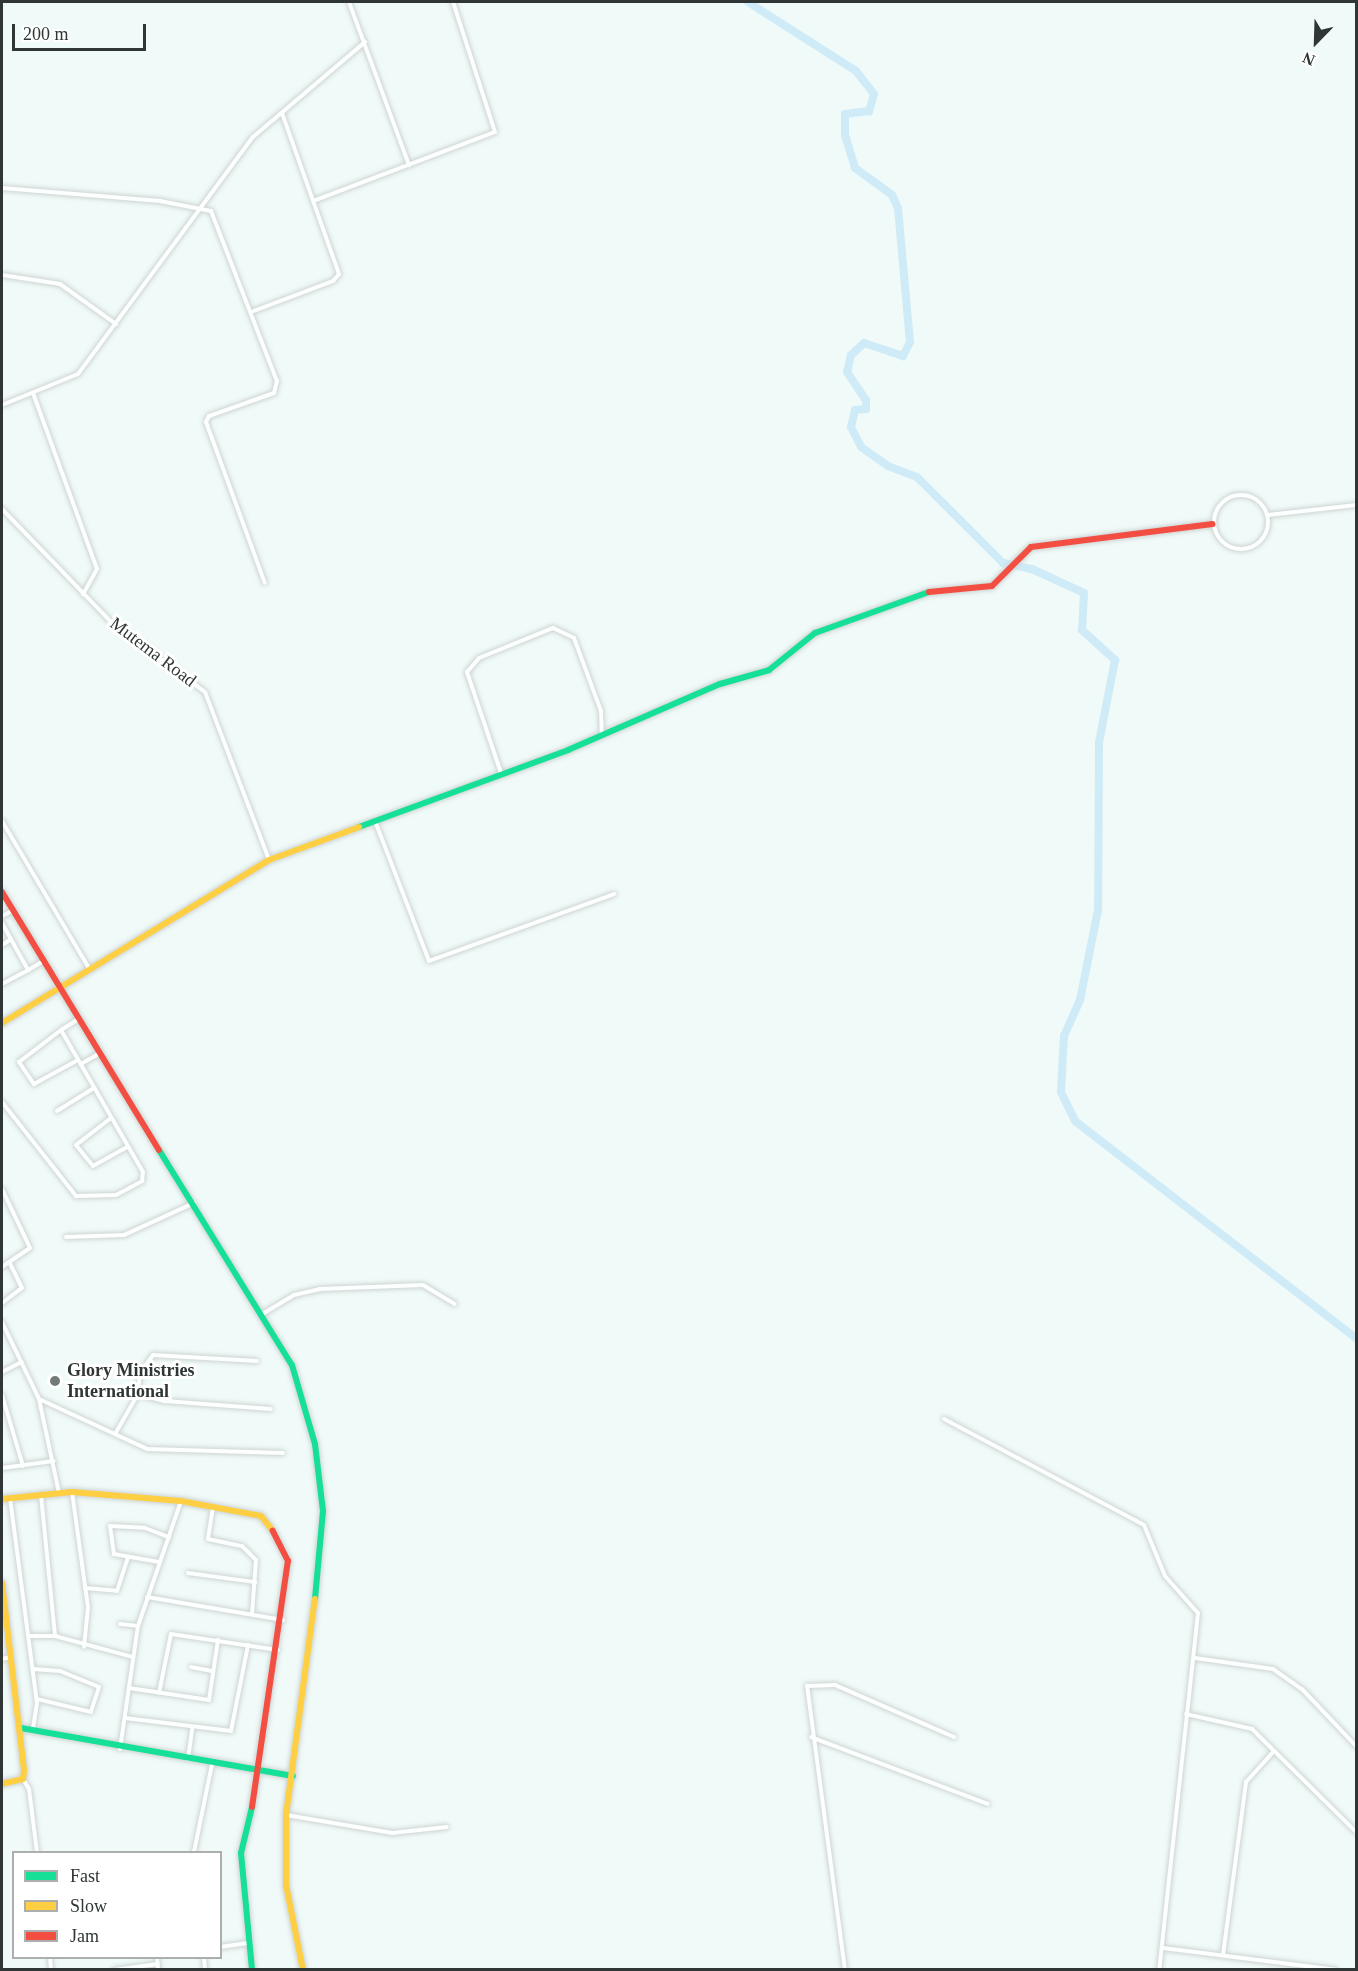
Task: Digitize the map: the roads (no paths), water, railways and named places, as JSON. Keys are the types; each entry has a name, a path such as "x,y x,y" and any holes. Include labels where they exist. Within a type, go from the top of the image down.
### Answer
{"street":[{"path":"350,2 409,165"},
{"path":"315,200 495,131 453,2"},
{"path":"2,405 78,374 199,206 253,137 365,42"},
{"path":"251,312 338,277 315,200 282,113"},
{"path":"2,188 199,206 211,211 278,386 274,393 209,416 206,422 265,583"},
{"path":"2,275 60,284 116,324"},
{"path":"33,393 97,569 83,594"},
{"path":"1232,496 1257,499 1268,514 1264,539 1241,550 1223,542 1213,524 1215,512 1232,496"},
{"path":"1268,514 1356,505"},
{"name":"Mutema Road","path":"2,509 112,623 205,692 269,860"},
{"path":"2,1023 269,860 602,735 720,684 769,670 815,633 846,618 931,591 982,589 1031,548 1213,524"},
{"path":"501,773 467,672 479,658 553,628 574,638 601,711 602,735"},
{"path":"375,820 429,961 614,894"},
{"path":"2,821 89,968"},
{"path":"2,892 58,990 264,1313 292,1365 315,1444 323,1511 293,1776 286,1815 286,1885 303,1970"},
{"path":"2,916 12,910"},
{"path":"2,924 28,970"},
{"path":"2,945 10,940"},
{"path":"2,984 42,962"},
{"path":"77,1020 19,1062 34,1084 98,1054"},
{"path":"2,1102 76,1196 110,1196 139,1185 143,1172 61,1030"},
{"path":"57,1111 94,1088"},
{"path":"111,1118 76,1145 93,1166 127,1147"},
{"path":"2,1189 30,1248 2,1267"},
{"path":"66,1237 124,1235 194,1203"},
{"path":"2,1303 22,1290 10,1263"},
{"path":"264,1313 294,1295 320,1289 428,1285 455,1304"},
{"path":"2,1322 39,1399 59,1493"},
{"path":"115,1434 138,1394 140,1373 153,1355 257,1361"},
{"path":"2,1372 22,1362"},
{"path":"138,1394 165,1401 271,1409"},
{"path":"2,1395 23,1466"},
{"path":"39,1399 147,1449 283,1453"},
{"path":"944,1419 1144,1525 1166,1576 1198,1613 1195,1658 1186,1714 1159,1970"},
{"path":"2,1468 54,1461"},
{"path":"72,1492 85,1588 84,1647"},
{"path":"2,1499 72,1492 181,1501 261,1516 282,1541 288,1561 283,1620 260,1770 241,1853 252,1970"},
{"path":"41,1495 55,1636"},
{"path":"10,1498 37,1699 33,1728"},
{"path":"120,1749 138,1626 181,1501"},
{"path":"213,1507 208,1539 252,1553 255,1582 252,1614"},
{"path":"159,1562 114,1554 110,1525 169,1537"},
{"path":"85,1588 117,1591 128,1557"},
{"path":"188,1573 255,1582"},
{"path":"2,1583 4,1616 21,1728 23,1779 29,1789 37,1851"},
{"path":"147,1597 283,1620"},
{"path":"120,1623 138,1626"},
{"path":"159,1693 170,1635 278,1650"},
{"path":"30,1636 55,1636 84,1647 133,1657"},
{"path":"129,1688 206,1701 218,1640"},
{"path":"125,1718 192,1729 233,1729 248,1645"},
{"path":"2,1659 10,1657"},
{"path":"1195,1658 1273,1669 1302,1689 1356,1746"},
{"path":"191,1667 212,1671"},
{"path":"33,1669 60,1671 99,1687 92,1712 37,1699"},
{"path":"845,1970 811,1737 807,1686 835,1685 954,1737"},
{"path":"1186,1714 1242,1724 1274,1750 1356,1832"},
{"path":"21,1728 33,1728 120,1749 293,1776"},
{"path":"187,1760 192,1729"},
{"path":"811,1737 988,1804"},
{"path":"1223,1955 1244,1789 1274,1750"},
{"path":"194,1851 212,1764"},
{"path":"2,1784 23,1779"},
{"path":"286,1815 392,1833 447,1827"},
{"path":"222,1947 248,1943"},
{"path":"1163,1948 1336,1970"},
{"path":"157,1959 159,1970"},
{"path":"114,1970 158,1964"}],"waterway":[{"path":"748,2 856,71 874,94 869,111 845,114 845,135 855,168 892,195 898,208 910,342 903,356 864,343 851,355 847,372 866,400 866,409 855,410 851,427 861,447 888,466 917,477 1003,563 1032,569 1084,593 1082,630 1115,660 1099,742 1098,910 1080,1000 1064,1036 1061,1092 1075,1121 1356,1338"}],"place":[{"name":"Glory Ministries International","path":"55,1381"}]}
